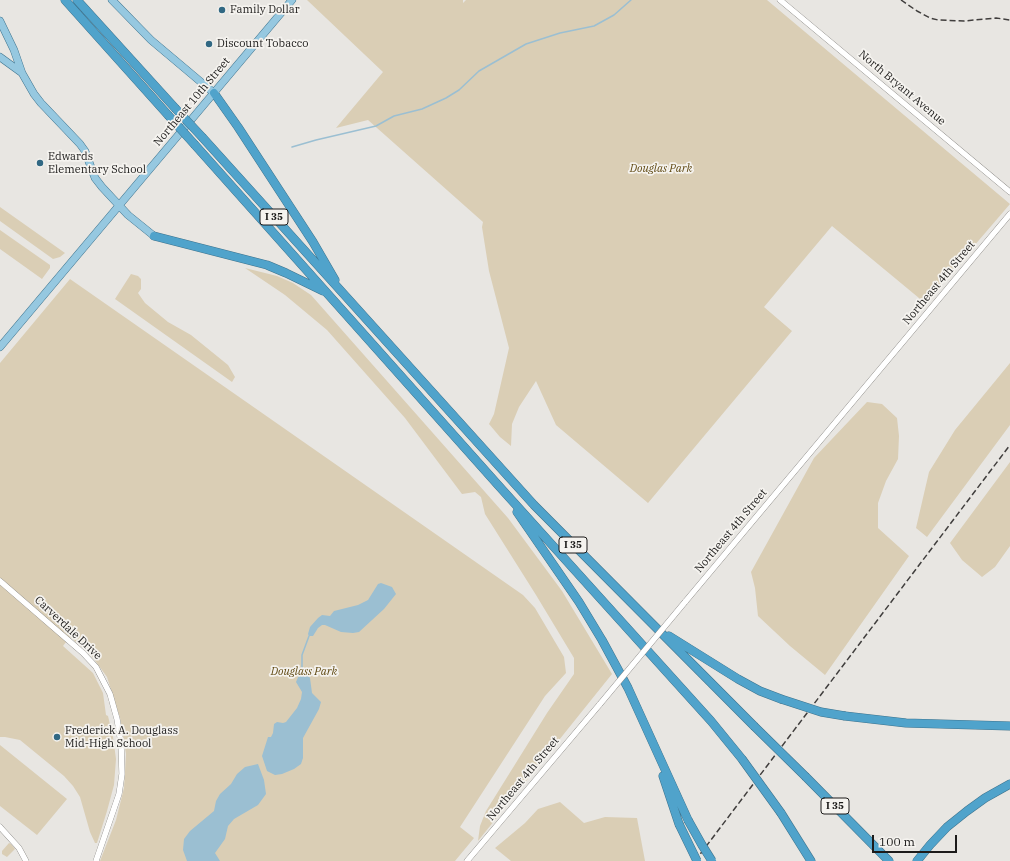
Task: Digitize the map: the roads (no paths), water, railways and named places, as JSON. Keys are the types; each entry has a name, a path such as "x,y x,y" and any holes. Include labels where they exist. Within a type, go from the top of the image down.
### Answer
{"highway":[{"name":"I 35","path":"65,0 711,721 742,759 781,813 811,861"},
{"name":"I 35","path":"77,0 534,505 889,861"},
{"path":"214,93 313,242 345,296"},
{"path":"154,236 267,265 327,293"},
{"path":"498,485 579,602 602,640 628,688 688,820 712,861"},
{"path":"653,625 700,656 760,691 821,712 906,723 1010,726"},
{"path":"649,736 679,824 697,861"},
{"path":"917,861 947,827 985,798 1010,784"}],"main road":[{"path":"112,0 151,40 214,93"},
{"name":"Northeast 10th Street","path":"0,347 292,0"},
{"path":"0,21 14,50 22,73 34,94 80,144 85,151 96,178 102,187 120,206 154,236"},
{"path":"0,57 22,73"}],"street":[{"name":"North Bryant Avenue","path":"780,0 1010,192"},
{"name":"Northeast 4th Street","path":"467,861 1010,214"},
{"name":"Carverdale Drive","path":"0,581 83,653 96,667 110,694 117,719 121,743 122,774 119,794 96,861"},
{"path":"0,827 19,848 26,861"}],"water":[{"path":"381,583 392,587 396,594 384,609 359,632 341,632 322,625 313,636 309,636 308,634 310,627 322,615 330,616 334,611 358,605 368,600 378,584"},
{"path":"299,675 308,675 310,678 312,693 321,702 319,709 303,738 303,758 301,764 294,769 275,775 267,771 262,756 268,737 271,737 273,733 274,724 277,722 286,722 297,708 302,692 296,682"},
{"path":"258,764 264,780 266,794 258,805 234,819 228,826 225,839 215,853 220,861 187,861 183,850 184,839 190,831 214,811 216,801 220,794 231,784 237,774 245,767"}],"waterway":[{"path":"292,147 376,126 394,116 422,109 459,90 479,71 526,44 560,33 594,26 614,15 631,0"},
{"path":"302,674 302,655 309,636"}],"railway":[{"path":"901,0 917,11 930,18 938,20 964,21 996,18 1010,20"},
{"path":"695,861 1010,445"}],"place":[{"name":"Family Dollar","path":"222,10"},
{"name":"Discount Tobacco","path":"209,44"},
{"name":"Edwards Elementary School","path":"40,163"},
{"name":"Frederick A. Douglass Mid-High School","path":"57,737"}],"park label":[{"name":"Douglas Park","path":"661,169"},
{"name":"Douglass Park","path":"304,672"}]}
